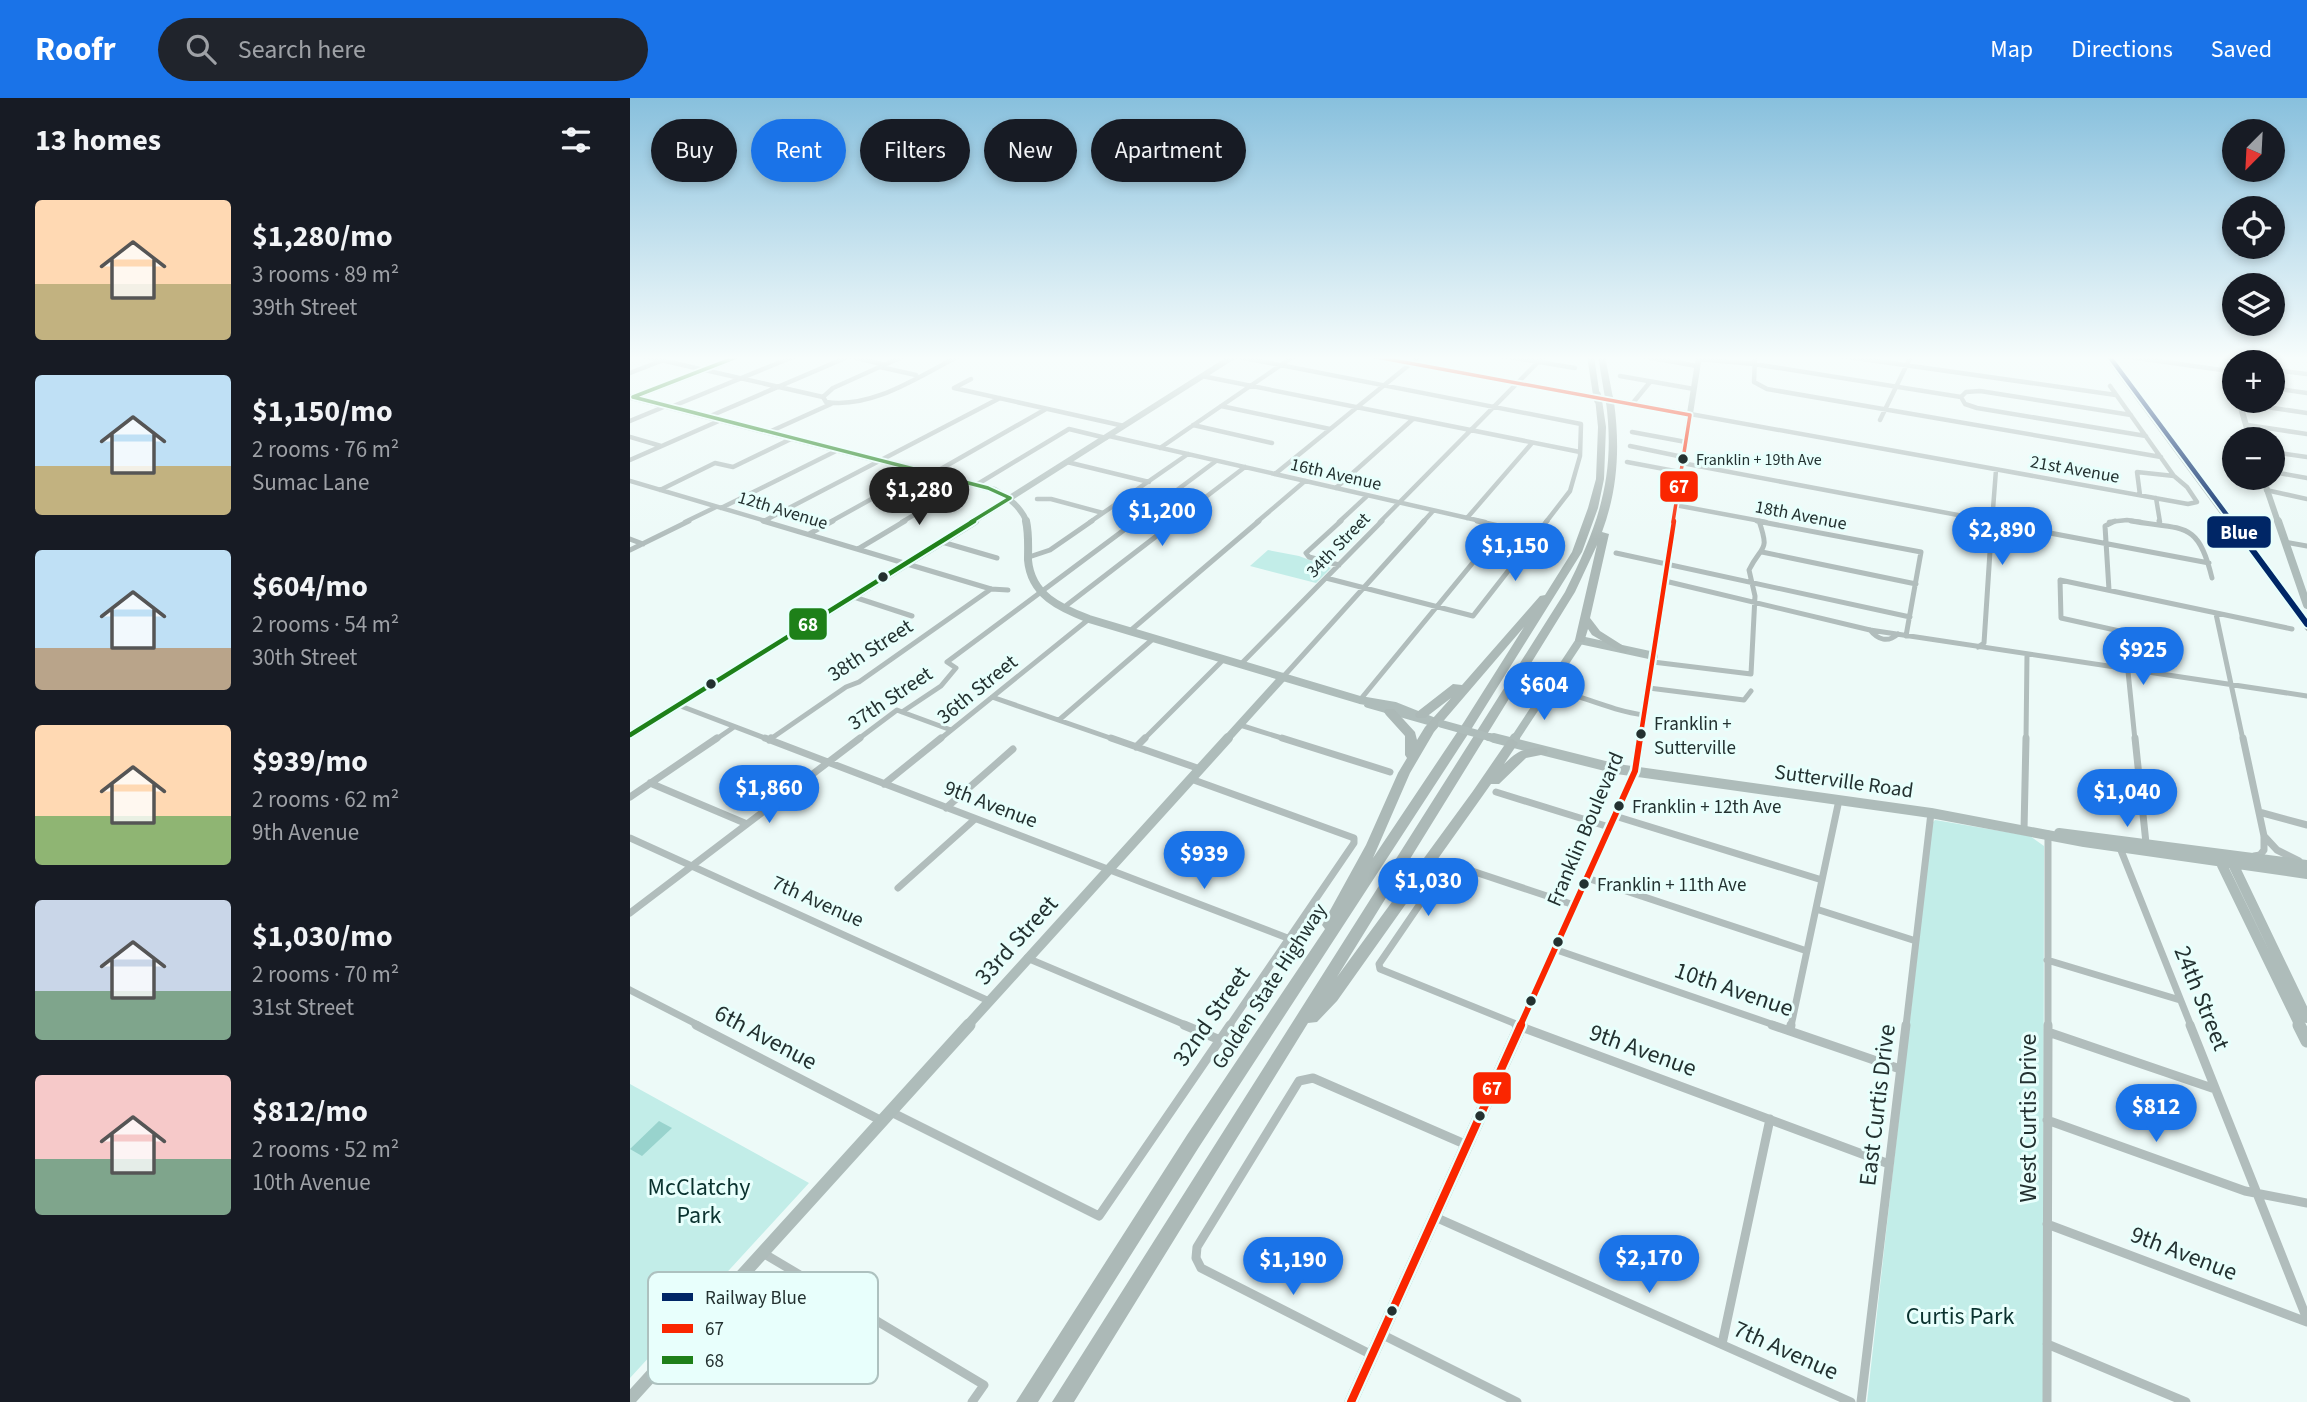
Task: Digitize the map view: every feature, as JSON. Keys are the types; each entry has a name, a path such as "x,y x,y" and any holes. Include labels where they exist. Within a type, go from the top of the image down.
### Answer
{"highway":[{"name":"Golden State Highway","path":"1026,1402 1577,552 1595,499 1602,453 1603,417"},
{"name":"Golden State Highway","path":"1062,1402 1570,592 1605,515 1614,460 1607,417"},
{"path":"1580,640 1601,550 1605,515"},
{"path":"1291,996 1373,845 1410,761 1480,670 1538,602 1553,592"},
{"path":"1584,617 1596,633 1626,650"},
{"path":"1421,715 1480,670"},
{"path":"1390,712 1411,735 1413,742 1410,761"},
{"path":"1295,1032 1332,996 1478,794 1507,741"},
{"path":"1478,794 1522,754 1542,751"}],"main road":[{"path":"708,417 976,485 1010,498 1021,510 1030,535 1031,577 1040,592 1063,608 1089,618 1360,700 1390,712 1542,751 1635,771"},
{"path":"630,735 1138,417"},
{"name":"Franklin Boulevard","path":"1351,1402 1635,771 1690,417"},
{"path":"2244,417 2246,425"},
{"path":"2266,490 2307,605"},
{"path":"991,511 1007,507 1021,510"},
{"path":"1507,741 1550,688 1580,640 1654,659"},
{"name":"33rd Street","path":"745,1272 1283,677"},
{"path":"1360,700 1377,702 1438,723"},
{"name":"Sutterville Road","path":"1635,771 1931,813 2120,848 2225,859 2246,857 2307,865"},
{"name":"Sutterville Road","path":"2048,834 2071,833 2146,843 2307,874"},
{"path":"2120,848 2126,845 2159,849 2163,846"},
{"path":"2225,859 2307,1018"},
{"path":"2225,859 2307,1041"},
{"name":"33rd Street","path":"630,1399 648,1379"}],"street":[{"path":"769,432 803,417"},
{"path":"764,521 963,417"},
{"path":"932,474 1032,417"},
{"path":"1082,417 1124,426"},
{"path":"1160,448 1205,417"},
{"path":"1272,417 1330,429"},
{"path":"1275,474 1345,417"},
{"path":"1403,417 1580,452"},
{"name":"34th Street","path":"1241,664 1485,417"},
{"path":"1326,578 1473,617 1573,485 1580,452 1580,423 1550,417"},
{"name":"21st Avenue","path":"1700,417 2190,504 2197,502 2187,487 2174,476"},
{"path":"1934,417 2161,457"},
{"path":"2031,417 2146,436"},
{"path":"2132,417 2174,476"},
{"path":"1336,488 1413,419"},
{"path":"630,460 721,420"},
{"path":"1193,425 1272,443"},
{"path":"2246,425 2307,434"},
{"name":"16th Avenue","path":"976,485 1069,429 1557,539"},
{"path":"1632,432 1686,442"},
{"path":"630,437 662,446"},
{"path":"660,490 715,463 733,467 793,439"},
{"path":"1467,518 1532,443"},
{"path":"1630,446 1683,460 2209,563"},
{"path":"630,550 838,450"},
{"path":"1029,557 1050,550 1188,454"},
{"path":"2285,454 2307,457"},
{"name":"37th Street","path":"630,913 897,710 902,712 953,677 956,668 947,662 1216,461"},
{"path":"1066,462 1149,482"},
{"path":"1627,462 1680,472"},
{"path":"1063,608 1245,467"},
{"path":"1978,647 1984,643 1996,470"},
{"path":"809,534 922,471"},
{"path":"2140,495 2137,472 2174,476"},
{"path":"2285,474 2307,478"},
{"name":"12th Avenue","path":"630,481 991,589 1008,590"},
{"path":"1130,631 1306,481"},
{"path":"858,549 968,483"},
{"path":"2266,490 2307,499"},
{"path":"1339,565 1310,557 1306,553 1367,496"},
{"path":"2156,498 2160,525"},
{"path":"1037,499 1051,499 1103,513"},
{"name":"18th Avenue","path":"1675,505 1922,552 1916,584"},
{"name":"33rd Street","path":"1283,677 1433,511"},
{"path":"1654,659 1751,674 1754,602 1753,582 1749,575 1751,566 1762,552 1766,541 1759,520"},
{"path":"2109,590 2105,526 2111,521 2127,520 2190,531 2203,544 2211,578"},
{"path":"1360,700 1503,527"},
{"path":"630,539 643,544"},
{"path":"942,542 998,558"},
{"path":"2284,542 2307,546"},
{"path":"1762,552 1916,584 1906,636"},
{"path":"1616,553 1910,617"},
{"path":"2294,574 2304,576"},
{"path":"2146,843 2123,632 2061,618 2060,580 2292,629"},
{"path":"1665,582 1898,635 2307,696"},
{"name":"38th Street","path":"769,740 846,687 859,682 991,589"},
{"path":"854,597 912,615"},
{"path":"2216,614 2264,836 2264,850 2260,855 2246,857"},
{"name":"36th Street","path":"884,784 1089,618"},
{"path":"1059,720 1154,638"},
{"path":"2024,830 2027,654"},
{"path":"1136,747 1224,659"},
{"path":"1550,688 1586,697 1621,712 1645,715"},
{"path":"1649,688 1744,700 1747,700 1751,691"},
{"path":"992,697 1200,769"},
{"name":"9th Avenue","path":"678,705 1290,939"},
{"path":"902,712 951,730"},
{"path":"1240,725 1390,772"},
{"path":"630,797 734,727"},
{"path":"946,808 1013,749"},
{"name":"32nd Street","path":"1099,1216 1348,854 1354,838 1191,779"},
{"path":"650,783 747,824"},
{"path":"1496,792 1612,821 1822,880"},
{"path":"1790,1031 1839,800"},
{"name":"East Curtis Drive","path":"1861,1402 1931,813"},
{"path":"2259,813 2307,825"},
{"path":"898,888 975,819"},
{"name":"West Curtis Drive","path":"2047,1402 2048,834"},
{"path":"2264,836 2277,850 2307,865"},
{"name":"7th Avenue","path":"630,838 989,1001"},
{"name":"24th Street","path":"2120,848 2307,1320"},
{"name":"9th Avenue","path":"1574,905 1448,863 1379,964 1384,972 1520,1026 1889,1164"},
{"path":"1587,877 1807,951"},
{"path":"1816,909 1916,941"},
{"name":"10th Avenue","path":"1554,949 1900,1069"},
{"path":"1027,958 1220,1040"},
{"path":"2048,960 2180,1000"},
{"name":"6th Avenue","path":"630,990 886,1116 1099,1216"},
{"path":"2048,1032 2215,1089"},
{"path":"1372,1355 1201,1268 1196,1258 1197,1247 1299,1081 1304,1077 1312,1078 1467,1144"},
{"path":"1722,1344 1770,1119"},
{"path":"2047,1120 2257,1194 2307,1203"},
{"name":"7th Avenue","path":"1435,1217 1851,1402"},
{"name":"9th Avenue","path":"2047,1224 2307,1320"},
{"path":"763,1252 796,1272"},
{"path":"878,1321 984,1385 972,1402"},
{"path":"1381,1334 1517,1402"},
{"path":"2047,1344 2186,1402"}],"green space":[{"path":"1268,550 1299,556 1331,568 1316,583 1250,566"},
{"name":"Curtis Park","path":"1935,820 2030,836 2044,846 2043,1402 1867,1402 1932,823"},
{"name":"McClatchy Park","path":"630,1084 809,1183 727,1272 648,1272 648,1358 630,1378"}],"shaded area":[{"path":"659,1121 672,1128 642,1156 630,1149"}],"railway":[{"path":"2150,417 2307,630"}],"rail line":[{"name":"Blue","path":"2154,417 2307,624"}],"transit line":[{"name":"68","path":"630,735 1010,498 988,488 710,417"},
{"name":"67","path":"1351,1402 1635,771 1690,417"}],"place":[{"name":"Franklin + 19th Ave","path":"1683,459"},
{"name":"Franklin + Sutterville","path":"1641,734"},
{"name":"Franklin + 12th Ave","path":"1619,806"},
{"name":"Franklin + 11th Ave","path":"1584,884"}]}
